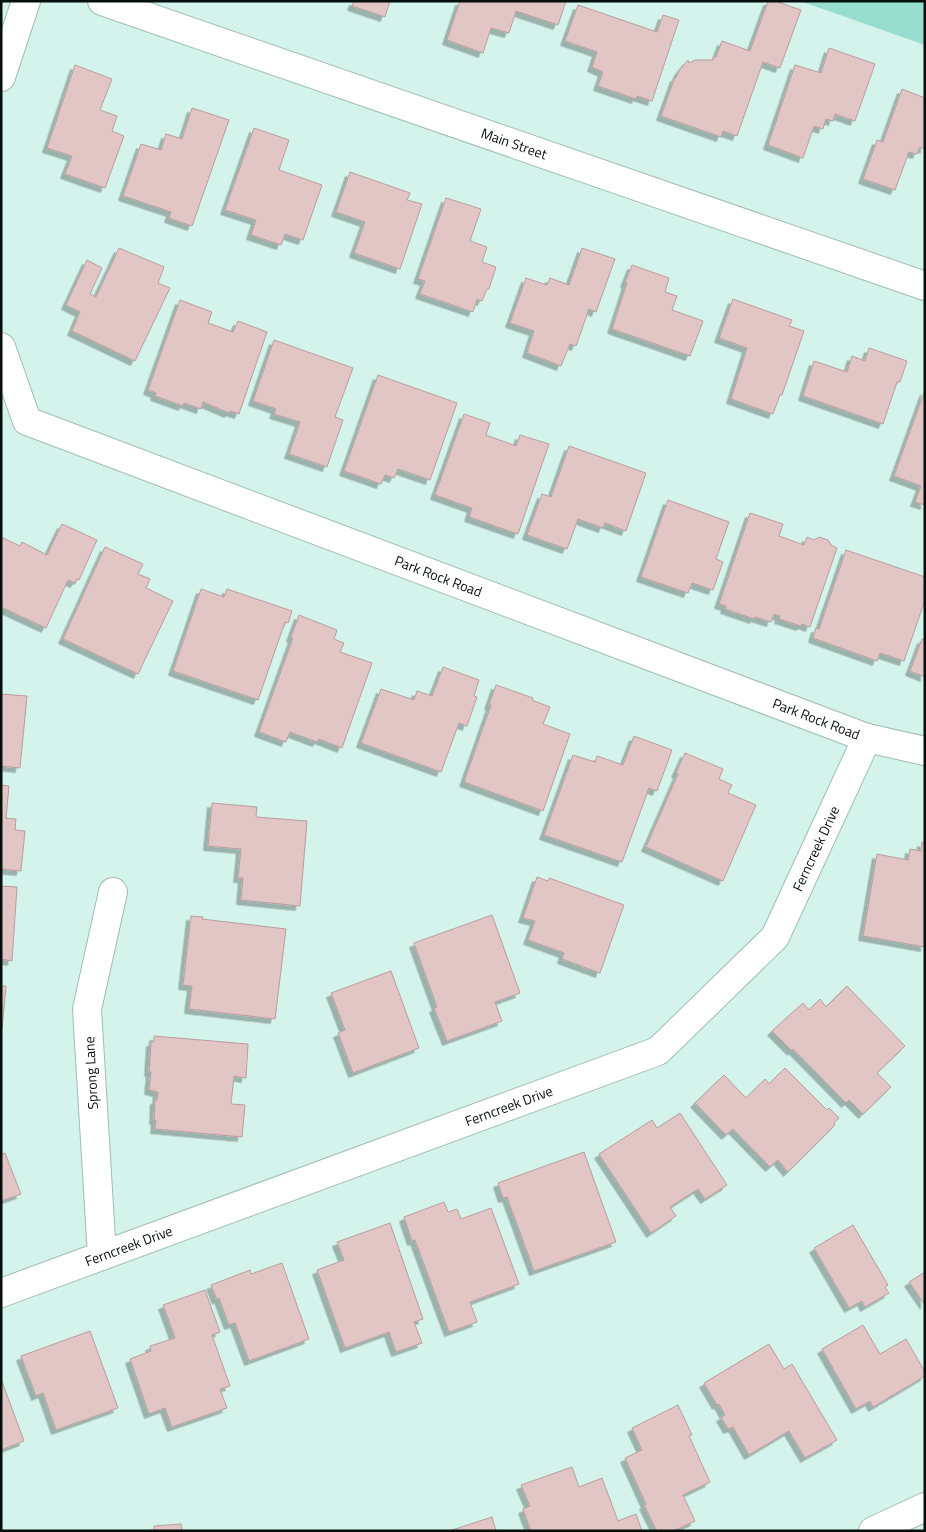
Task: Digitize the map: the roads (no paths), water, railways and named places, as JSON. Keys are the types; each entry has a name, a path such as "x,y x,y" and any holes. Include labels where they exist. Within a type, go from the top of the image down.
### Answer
{"street":[{"path":"1,76 26,1"},
{"name":"Main Street","path":"102,1 925,286"},
{"name":"Park Rock Road","path":"1,347 27,421 867,738 925,751"},
{"name":"Ferncreek Drive","path":"1,1293 658,1051 775,937 867,738"},
{"name":"Sprong Lane","path":"102,1256 87,1009 113,892"},
{"path":"873,1531 925,1507"}]}
